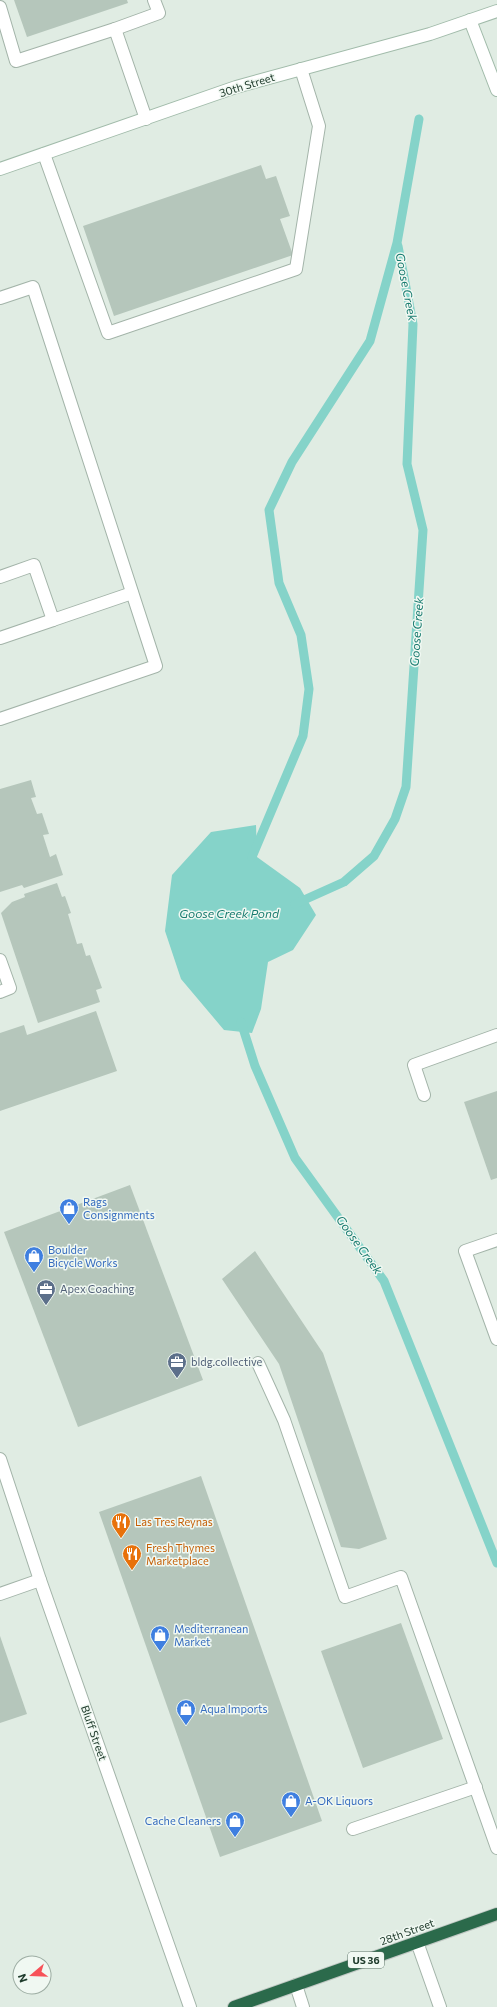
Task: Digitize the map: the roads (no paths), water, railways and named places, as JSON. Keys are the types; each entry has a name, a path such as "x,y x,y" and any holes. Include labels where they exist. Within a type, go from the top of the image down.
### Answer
{"highway":[{"name":"28th Street","path":"234,2007 497,1914"}],"street":[{"path":"0,7 16,61 159,13 154,0"},
{"name":"30th Street","path":"0,169 236,88 430,34 497,11"},
{"path":"470,20 497,90"},
{"path":"115,29 146,119"},
{"path":"44,154 108,333 296,269 319,126 301,69"},
{"path":"0,298 33,287 156,666 0,719"},
{"path":"1,574 34,566 53,620"},
{"path":"0,638 132,593"},
{"path":"0,960 10,988 0,992"},
{"path":"424,1095 414,1065 497,1036"},
{"path":"497,1240 465,1251 497,1339"},
{"path":"258,1363 284,1420 345,1597 402,1577 497,1848"},
{"name":"Bluff Street","path":"0,1459 40,1580 190,2007"},
{"path":"0,1594 40,1580"},
{"path":"353,1829 476,1786"},
{"path":"417,1942 440,2007"},
{"path":"296,1985 303,2007"}],"water":[{"name":"Goose Creek Pond","path":"256,825 257,857 300,888 316,915 293,950 268,962 261,1009 252,1033 224,1030 181,979 165,931 172,875 211,832"}],"waterway":[{"name":"Goose Creek","path":"252,857 303,736 309,689 301,635 279,583 269,510 292,462 370,341 397,243 419,119"},
{"name":"Goose Creek","path":"295,904 344,882 374,856 395,819 406,787 423,530 407,464 413,324 398,246"},
{"name":"Goose Creek","path":"241,1022 255,1066 295,1158 384,1281 497,1563"}],"place":[{"name":"Rags Consignments","path":"69,1225"},
{"name":"Boulder Bicycle Works","path":"34,1273"},
{"name":"Apex Coaching","path":"46,1306"},
{"name":"bldg.collective","path":"177,1379"},
{"name":"Las Tres Reynas","path":"121,1539"},
{"name":"Fresh Thymes Marketplace","path":"132,1571"},
{"name":"Mediterranean Market","path":"160,1652"},
{"name":"Aqua Imports","path":"186,1726"},
{"name":"A-OK Liquors","path":"291,1818"},
{"name":"Cache Cleaners","path":"235,1838"}]}
